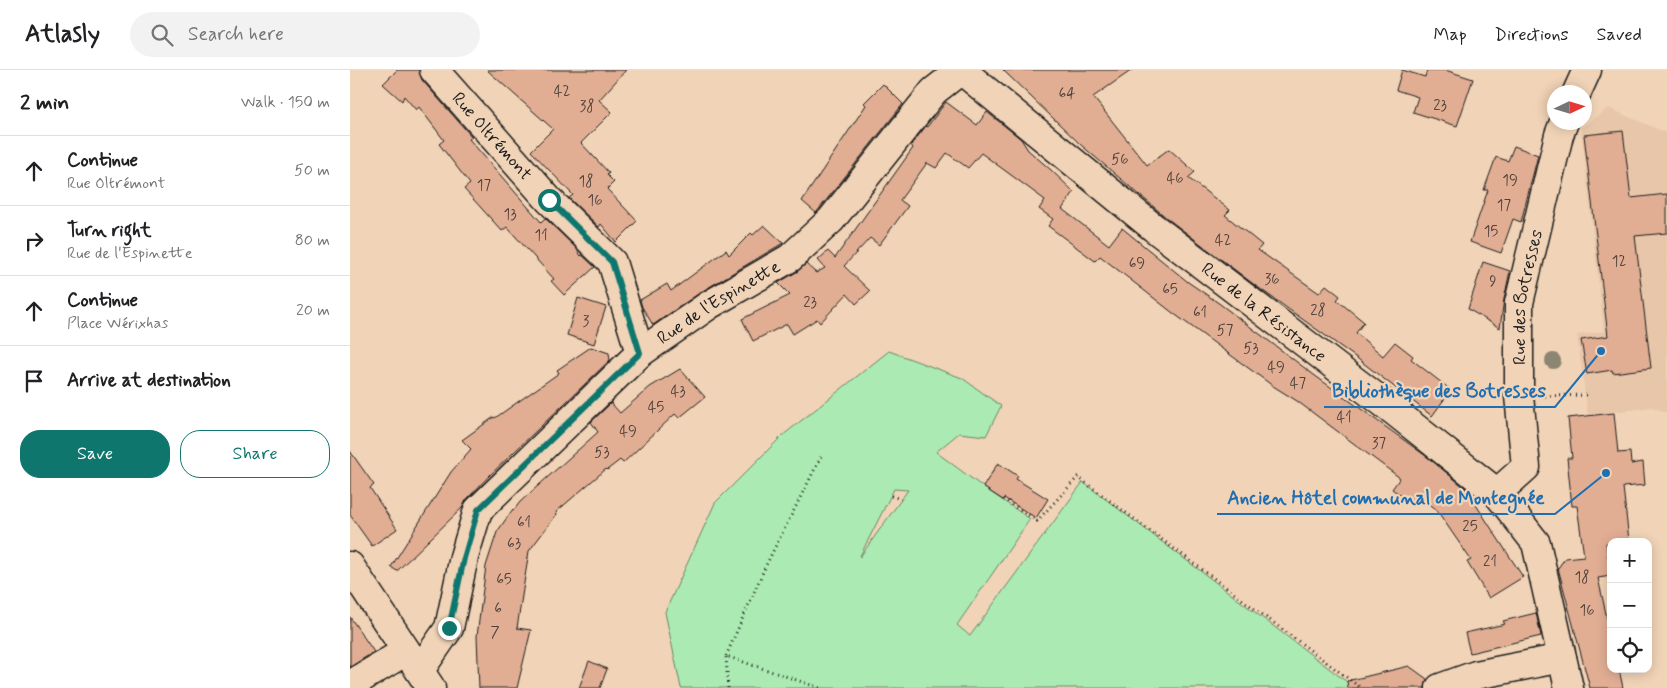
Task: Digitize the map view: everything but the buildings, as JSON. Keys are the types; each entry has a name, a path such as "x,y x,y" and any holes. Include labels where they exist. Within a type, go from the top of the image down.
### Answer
{"street":[{"name":"Rue Oltrémont","path":"434,70 549,200 612,262 640,353"},
{"name":"Rue de l'Espinette","path":"419,670 449,628 464,558 478,510 640,353 709,305 790,258 831,220 934,92 961,70"},
{"name":"Rue de la Résistance","path":"961,70 1154,228 1498,493 1536,544 1569,688"},
{"path":"1580,85 1586,70"},
{"name":"Rue des Botresses","path":"1498,493 1526,467 1519,396 1519,303 1561,130"},
{"path":"350,566 419,670 350,685"},
{"path":"1440,688 1476,675 1562,658"}],"path":[{"path":"1519,396 1588,395"},
{"path":"728,688 726,656 766,565 821,457"},
{"path":"1003,499 1037,521 1078,477 1361,688"},
{"path":"891,496 902,499"},
{"path":"726,656 820,688"}],"shaded area":[{"path":"1608,108 1667,133 1667,413 1652,407 1588,416 1577,335 1604,331 1581,130 1592,130 1592,120"}],"green space":[{"path":"889,351 962,378 1001,406 986,436 959,433 936,452 1030,519 957,625 970,636 1083,482 1355,688 681,688 665,612 715,503 782,436","holes":["894,489 908,490 860,557"]}],"place":[{"name":"Bibliothèque des Botresses","path":"1601,351"},
{"name":"Ancien Hôtel communal de Montegnée","path":"1606,473"}],"route":[{"path":"449,628 464,558 478,510 640,353 612,262 549,200"}]}
